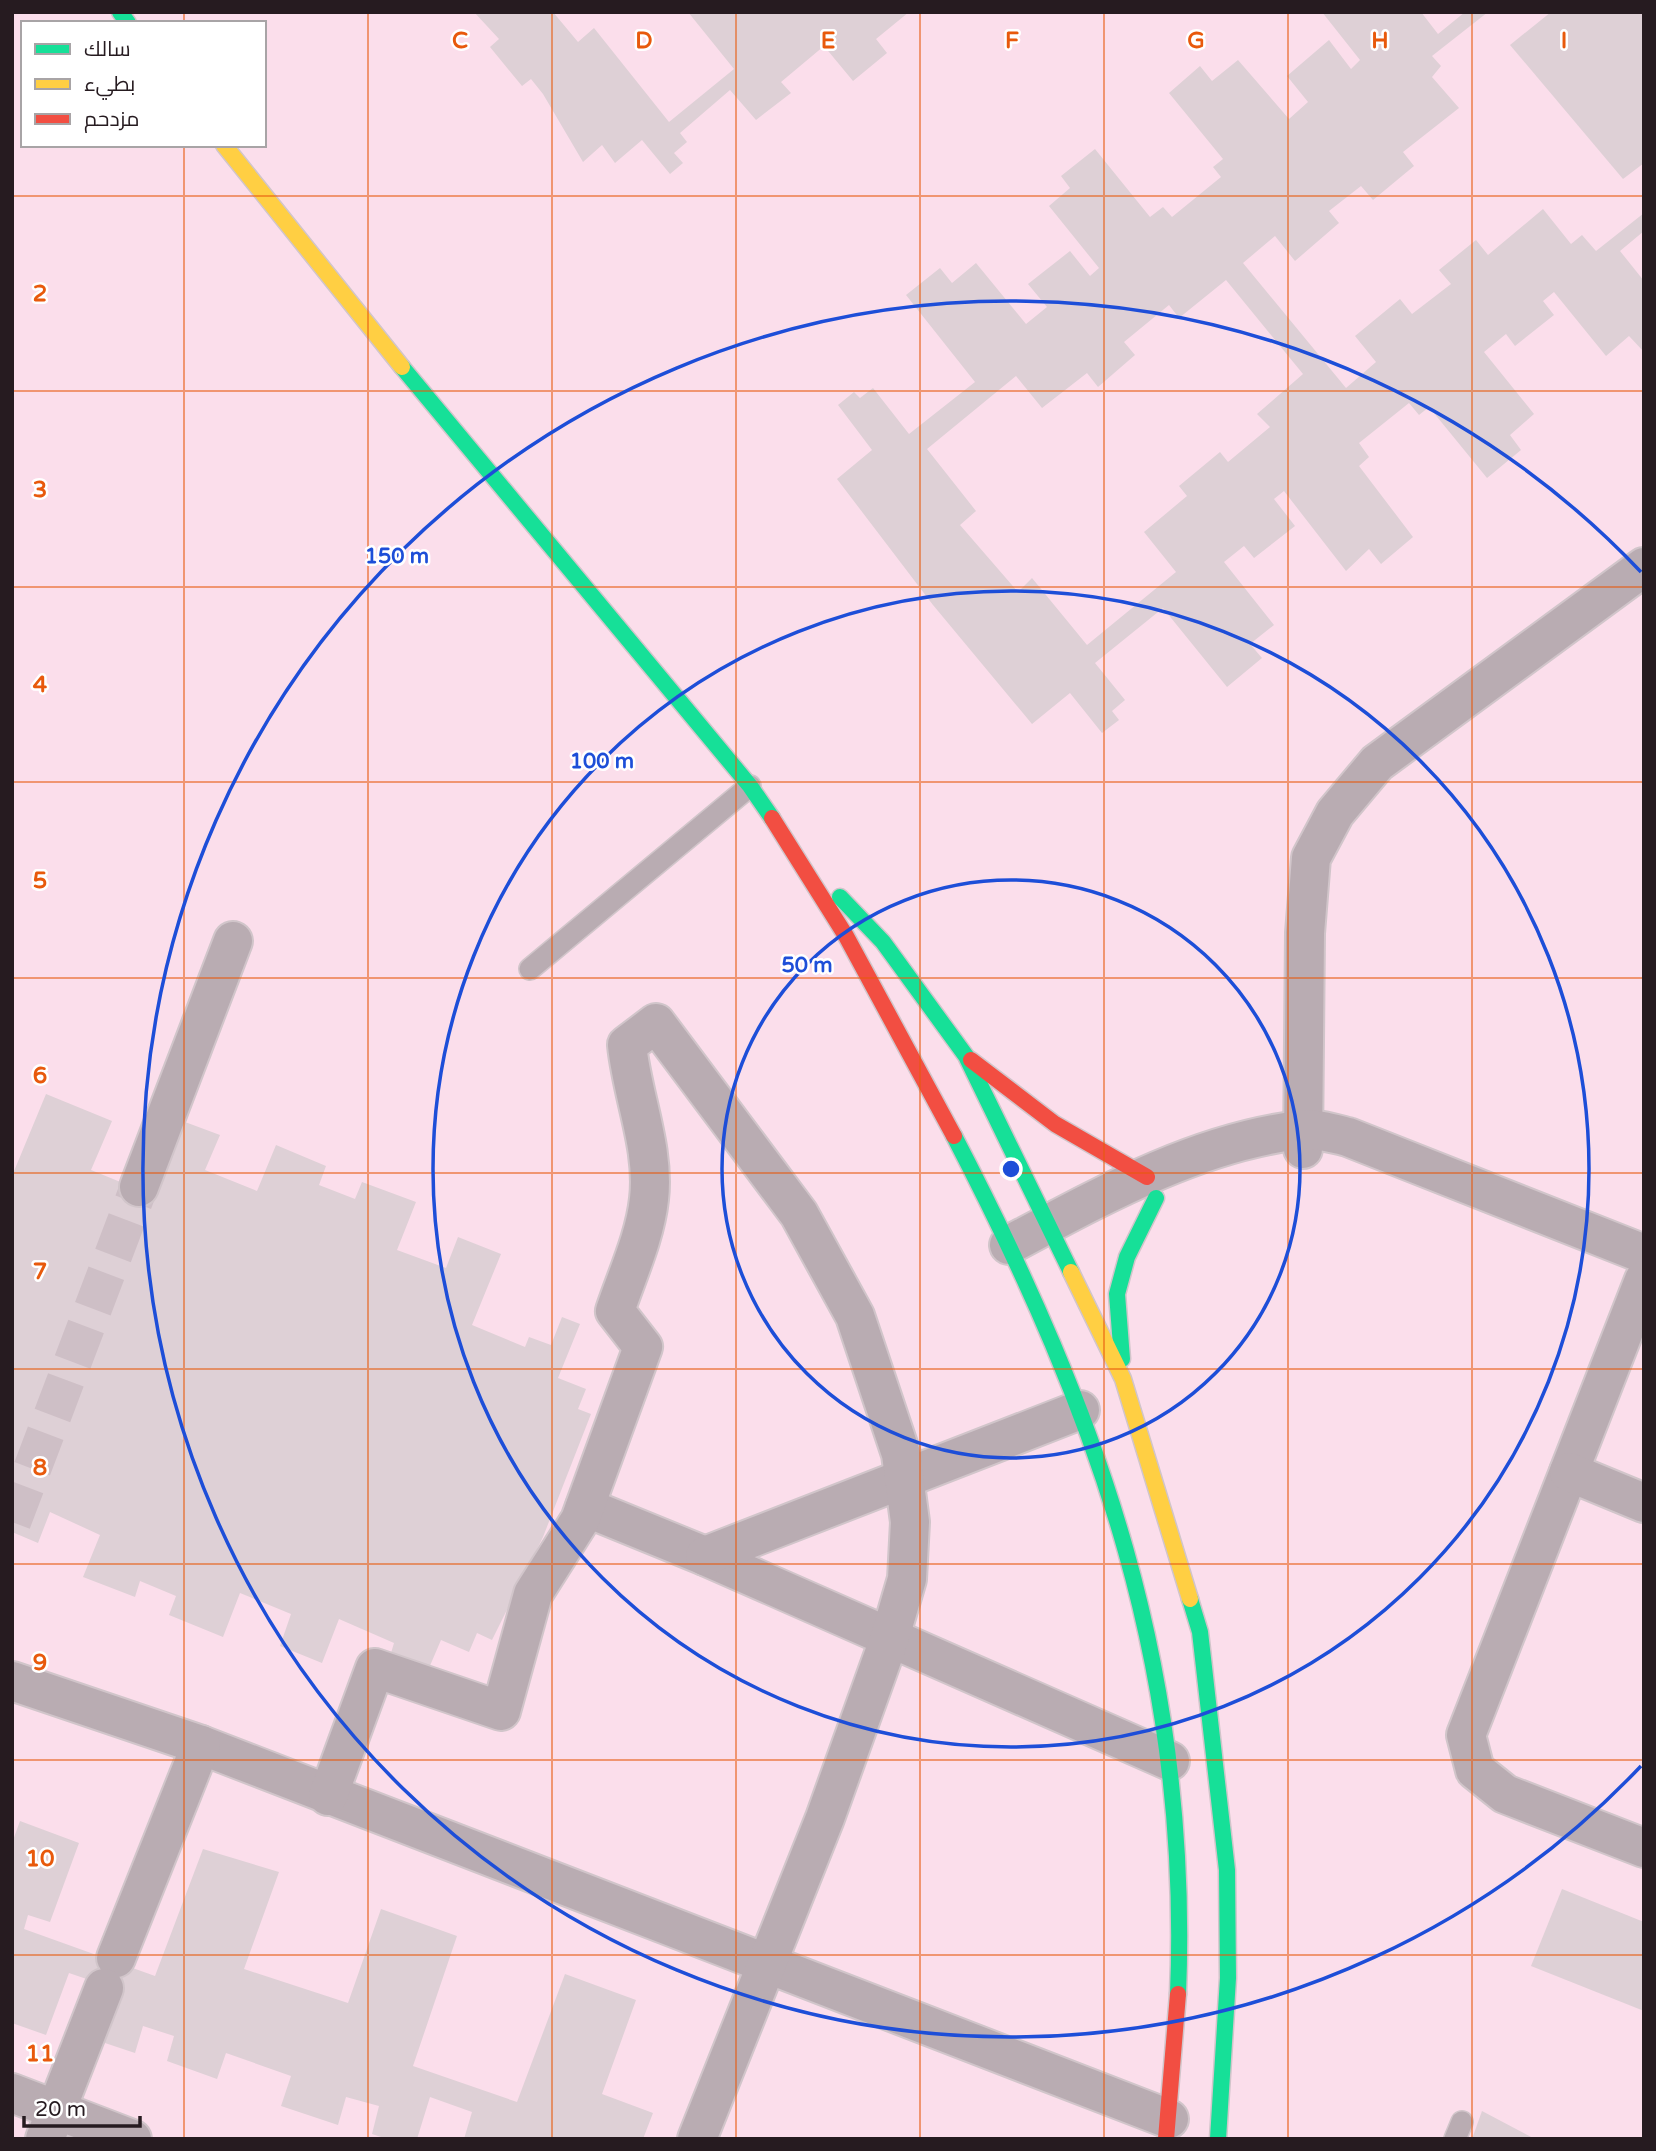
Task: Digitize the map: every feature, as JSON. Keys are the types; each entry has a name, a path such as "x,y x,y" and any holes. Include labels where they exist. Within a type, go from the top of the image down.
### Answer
{"street":[{"path":"12,1681 201,1745 767,1964 1167,2129 1178,2013 1170,1761 1159,1686 1139,1591 1103,1472 1080,1410 1015,1259 891,1017 800,855 750,786 338,290 226,147"},
{"path":"1302,1139 1305,933 1311,858 1335,813 1377,763 1644,566"},
{"path":"800,855 883,942 966,1056 1124,1379 1200,1632 1218,1769 1227,1870 1228,1978 1218,2139"},
{"path":"139,1187 233,941"},
{"path":"328,1796 375,1668 501,1711 533,1594 580,1520 643,1347 615,1311 641,1237 649,1197 646,1144 631,1082 627,1045 656,1023 799,1214 855,1315 884,1394 901,1454 910,1522 907,1579 890,1637 825,1818 697,2139"},
{"path":"966,1056 1055,1124 1152,1187"},
{"path":"1015,1259 1053,1236 1247,1141 1348,1137 1644,1254"},
{"path":"1124,1379 1117,1294 1152,1187"},
{"path":"1644,1280 1466,1735 1475,1770 1505,1794 1644,1848"},
{"path":"705,1556 1080,1410"},
{"path":"1569,1472 1644,1503"},
{"path":"585,1507 705,1556 1170,1761"},
{"path":"50,2125 201,1745"},
{"path":"12,2093 50,2125 132,2139"}],"lane":[{"path":"530,969 750,786"}],"shaded area":[{"path":"12,12 1644,12 1644,2139 12,2139"}],"building":[{"path":"474,12 553,12 578,42 594,28 669,122 734,69 688,12 909,12 876,39 887,53 853,81 824,46 781,82 791,93 756,120 730,90 680,133 687,142 674,153 683,163 670,174 642,140 615,163 602,145 583,162 543,94 531,79 522,86 490,47 499,39"},
{"path":"1322,12 1421,12 1438,34 1465,12 1488,12 1432,56 1441,66 1432,77 1459,108 1403,152 1414,166 1373,200 1361,186 1329,211 1339,223 1295,261 1275,236 1243,263 1346,388 1376,362 1355,336 1400,299 1412,314 1451,284 1439,270 1476,240 1488,255 1543,209 1571,244 1582,235 1596,251 1644,213 1644,231 1620,251 1644,281 1644,352 1629,336 1606,356 1554,292 1543,301 1554,315 1515,346 1506,334 1484,352 1534,414 1510,435 1521,450 1487,478 1429,407 1419,415 1409,403 1359,443 1369,457 1359,466 1413,537 1381,564 1369,549 1346,571 1284,491 1274,499 1295,526 1254,558 1244,546 1224,562 1274,625 1250,644 1262,658 1227,687 1163,608 1095,663 1125,700 1112,711 1119,720 1102,733 1070,693 1032,724 933,605 837,479 872,450 838,405 854,392 860,398 873,388 909,434 975,382 906,295 940,268 952,283 976,263 1026,324 1047,307 1028,284 1070,251 1090,276 1099,268 1049,206 1070,188 1061,176 1095,149 1150,217 1163,207 1172,217 1221,177 1213,167 1223,159 1169,93 1200,66 1212,81 1238,60 1289,119 1308,102 1287,76 1329,40 1351,69 1360,60","holes":["1226,280 1303,374 1257,414 1270,427 1228,462 1220,452 1179,486 1187,496 1144,532 1176,572 1087,645 1032,578 1018,592 960,525 976,511 927,449 1016,376 1042,408 1087,373 1098,387 1135,355 1124,342 1169,305 1179,318"]},
{"path":"1551,12 1644,12 1644,163 1623,179 1510,45"},
{"path":"46,1094 112,1121 91,1170 145,1192 177,1119 220,1135 205,1170 257,1191 276,1145 326,1166 319,1185 355,1199 362,1182 416,1202 397,1250 446,1268 458,1237 501,1254 472,1325 525,1347 529,1337 551,1345 562,1317 580,1324 558,1378 586,1389 578,1409 591,1414 543,1537 492,1640 477,1633 469,1652 441,1640 423,1682 408,1660 391,1653 394,1643 339,1619 322,1663 280,1646 291,1614 240,1593 223,1637 169,1615 176,1596 140,1581 135,1597 83,1577 100,1535 50,1512 38,1543 12,1532 12,1176"},
{"path":"20,1821 79,1843 50,1922 28,1915 24,1929 155,1976 203,1849 279,1872 244,1969 348,2003 381,1909 457,1936 413,2066 517,2102 565,1974 636,2000 602,2094 653,2113 643,2139 464,2139 472,2112 430,2097 417,2139 387,2139 372,2134 379,2106 346,2097 338,2125 281,2106 291,2076 226,2053 217,2079 167,2061 174,2036 143,2026 135,2053 93,2039 110,1987 69,1973 46,2035 12,2023 12,1843"},
{"path":"1562,1889 1644,1922 1644,2011 1531,1966"},
{"path":"1482,2111 1535,2139 1472,2139"}],"tunnel":[{"path":"12,1522 139,1187"}],"traffic: fast":[{"path":"120,12 127,21"},
{"path":"402,367 750,786 772,818"},
{"path":"840,897 883,942 966,1056 1071,1272"},
{"path":"954,1136 1006,1240 1052,1343 1092,1446 1126,1550 1151,1656 1169,1764 1178,1876 1178,1994"},
{"path":"1122,1359 1117,1294 1127,1257 1156,1198"},
{"path":"1190,1599 1200,1632 1227,1870 1228,1978 1218,2139"}],"traffic: slow":[{"path":"226,147 402,367"},
{"path":"1071,1272 1123,1379 1190,1599"}],"traffic: jam":[{"path":"772,818 846,936 954,1136"},
{"path":"971,1060 1055,1124 1147,1177"},
{"path":"1166,2139 1178,1994"}]}
